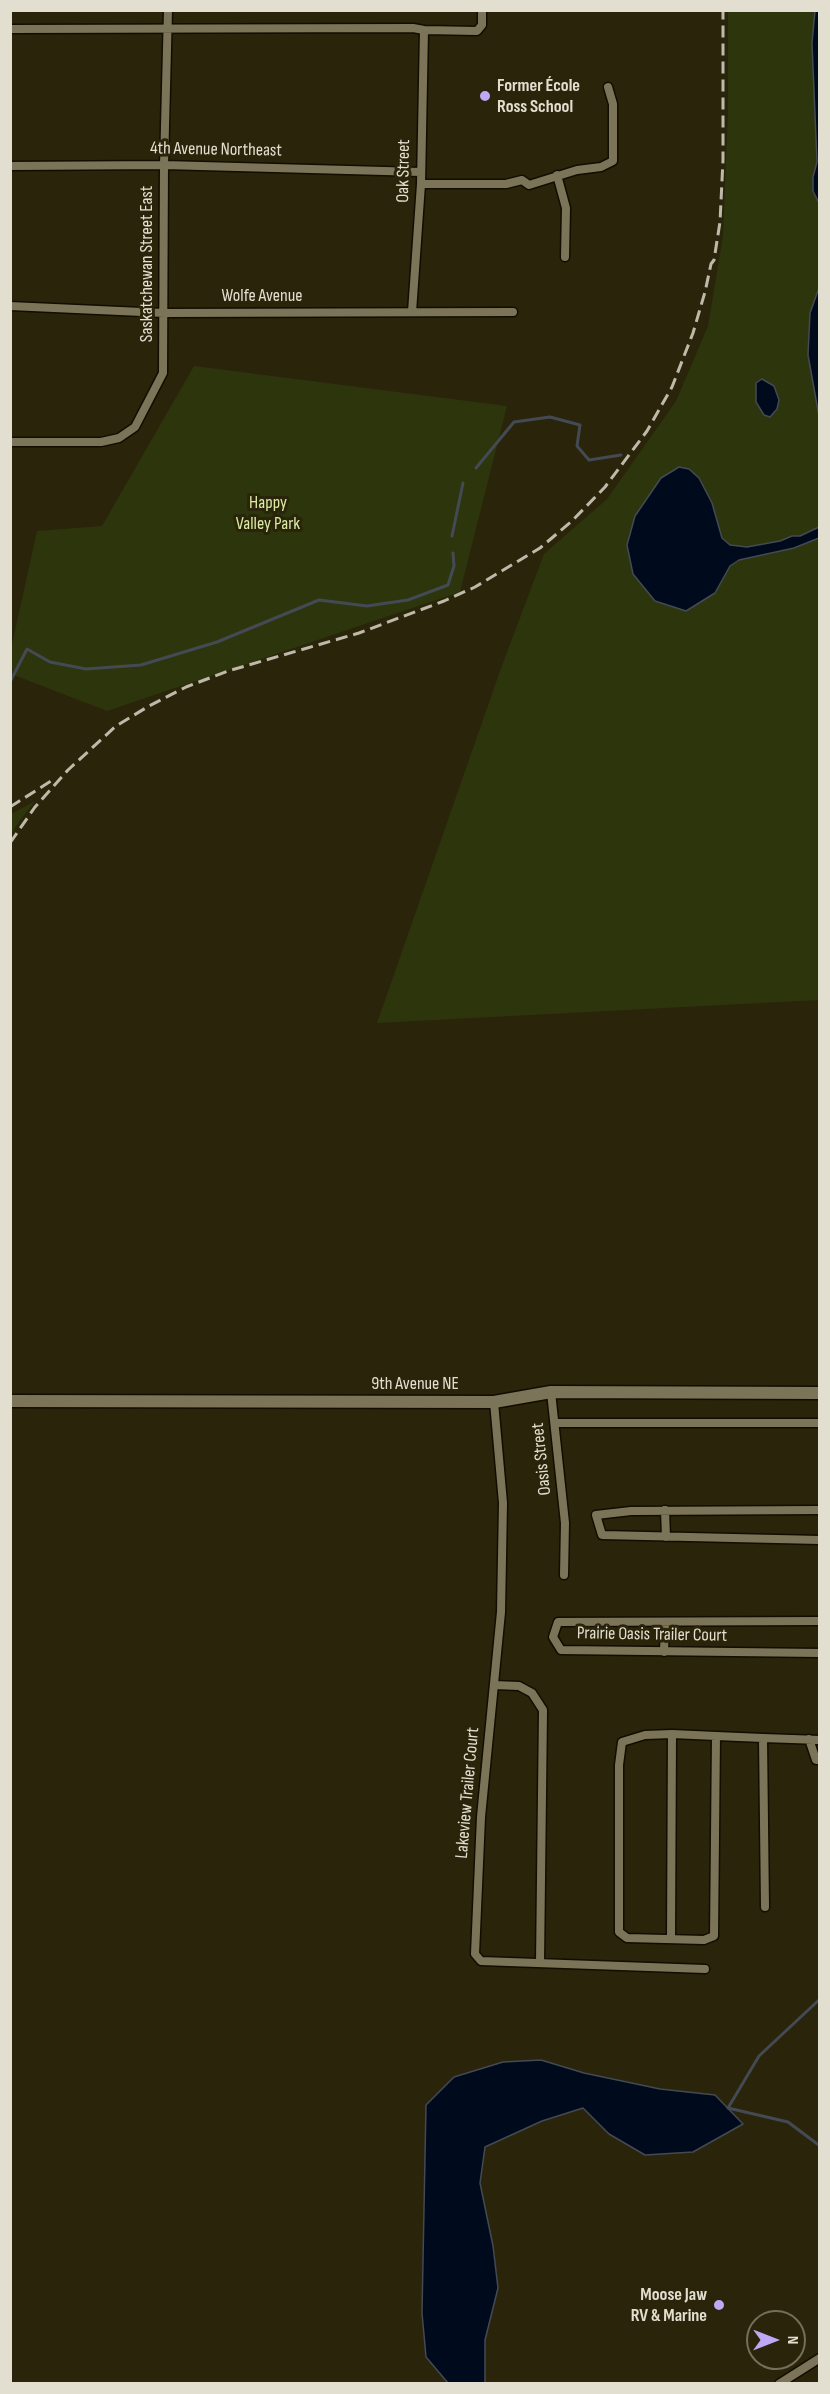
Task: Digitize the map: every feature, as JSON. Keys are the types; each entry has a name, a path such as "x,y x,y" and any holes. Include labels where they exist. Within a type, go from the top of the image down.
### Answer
{"street":[{"name":"Saskatchewan Street East","path":"10,442 101,442 119,438 135,427 163,373 164,165 168,10"},
{"path":"10,29 413,28 477,31 482,25 482,10"},
{"name":"Oak Street","path":"412,312 421,184 424,30"},
{"path":"421,184 506,184 522,180 529,185 577,170 601,167 613,161 613,104 608,87"},
{"name":"4th Avenue Northeast","path":"10,166 164,165 421,172"},
{"path":"557,176 566,208 565,257"},
{"name":"Wolfe Avenue","path":"10,306 164,313 513,312"},
{"name":"9th Avenue NE","path":"10,1401 494,1402 551,1392 819,1393"},
{"name":"Oasis Street","path":"551,1392 564,1523 564,1575"},
{"name":"Lakeview Trailer Court","path":"494,1402 503,1503 501,1612 481,1817 475,1954 481,1961 705,1969"},
{"path":"555,1423 819,1423"},
{"path":"665,1510 666,1537"},
{"path":"819,1510 665,1510 596,1515 602,1535 819,1540"},
{"name":"Prairie Oasis Trailer Court","path":"819,1621 558,1622 553,1637 561,1650 819,1653"},
{"path":"664,1652 665,1623"},
{"path":"494,1685 519,1686 532,1694 543,1710 540,1963"},
{"path":"671,1939 672,1734"},
{"path":"717,1736 714,1936 704,1940 627,1938 619,1932 619,1765 622,1742 645,1735 672,1734 819,1740"},
{"path":"763,1738 765,1907"},
{"path":"808,1739 816,1760 819,1760"},
{"path":"779,2384 819,2358"}],"green space":[{"path":"728,11 819,11 819,1000 377,1023 500,671 544,554 607,499 676,401 708,326 723,236 728,112"},
{"name":"Happy Valley Park","path":"194,366 507,406 460,592 107,711 11,674 11,649 37,531 102,526"},
{"path":"35,801 16,826 11,835 11,814"}],"water":[{"path":"815,11 820,11 819,203 813,191 813,177 817,162 812,43"},
{"path":"819,288 819,416 808,355 810,313"},
{"path":"762,379 774,386 779,400 777,409 770,417 764,415 756,402 756,383"},
{"path":"679,467 689,469 699,478 712,503 722,538 730,545 747,547 780,541 792,536 800,536 819,527 819,538 794,548 739,560 730,566 715,593 686,611 655,601 633,574 627,545 635,516 661,478"},
{"path":"541,2060 584,2073 660,2089 715,2095 743,2124 693,2152 645,2155 609,2134 583,2108 542,2121 485,2147 480,2183 493,2246 498,2288 485,2340 485,2383 448,2383 426,2357 422,2313 426,2105 454,2077 503,2062"}],"waterway":[{"path":"476,468 514,422 550,417 580,425 577,446 589,460 621,455"},
{"path":"452,536 463,483"},
{"path":"10,682 27,649 50,662 86,669 141,665 217,642 319,600 367,606 408,600 448,585 454,566 453,553"},
{"path":"820,1999 759,2056 728,2108 788,2122 820,2146"}],"railway":[{"path":"10,843 35,807 68,770 116,726 149,706 186,687 228,671 359,633 475,587 540,548 572,521 605,487 647,431 672,387 693,333 714,260 720,222 723,160 723,10"},
{"path":"10,807 51,781"}],"place":[{"name":"Former École Ross School","path":"485,96"},
{"name":"Moose Jaw RV & Marine","path":"719,2305"}]}
